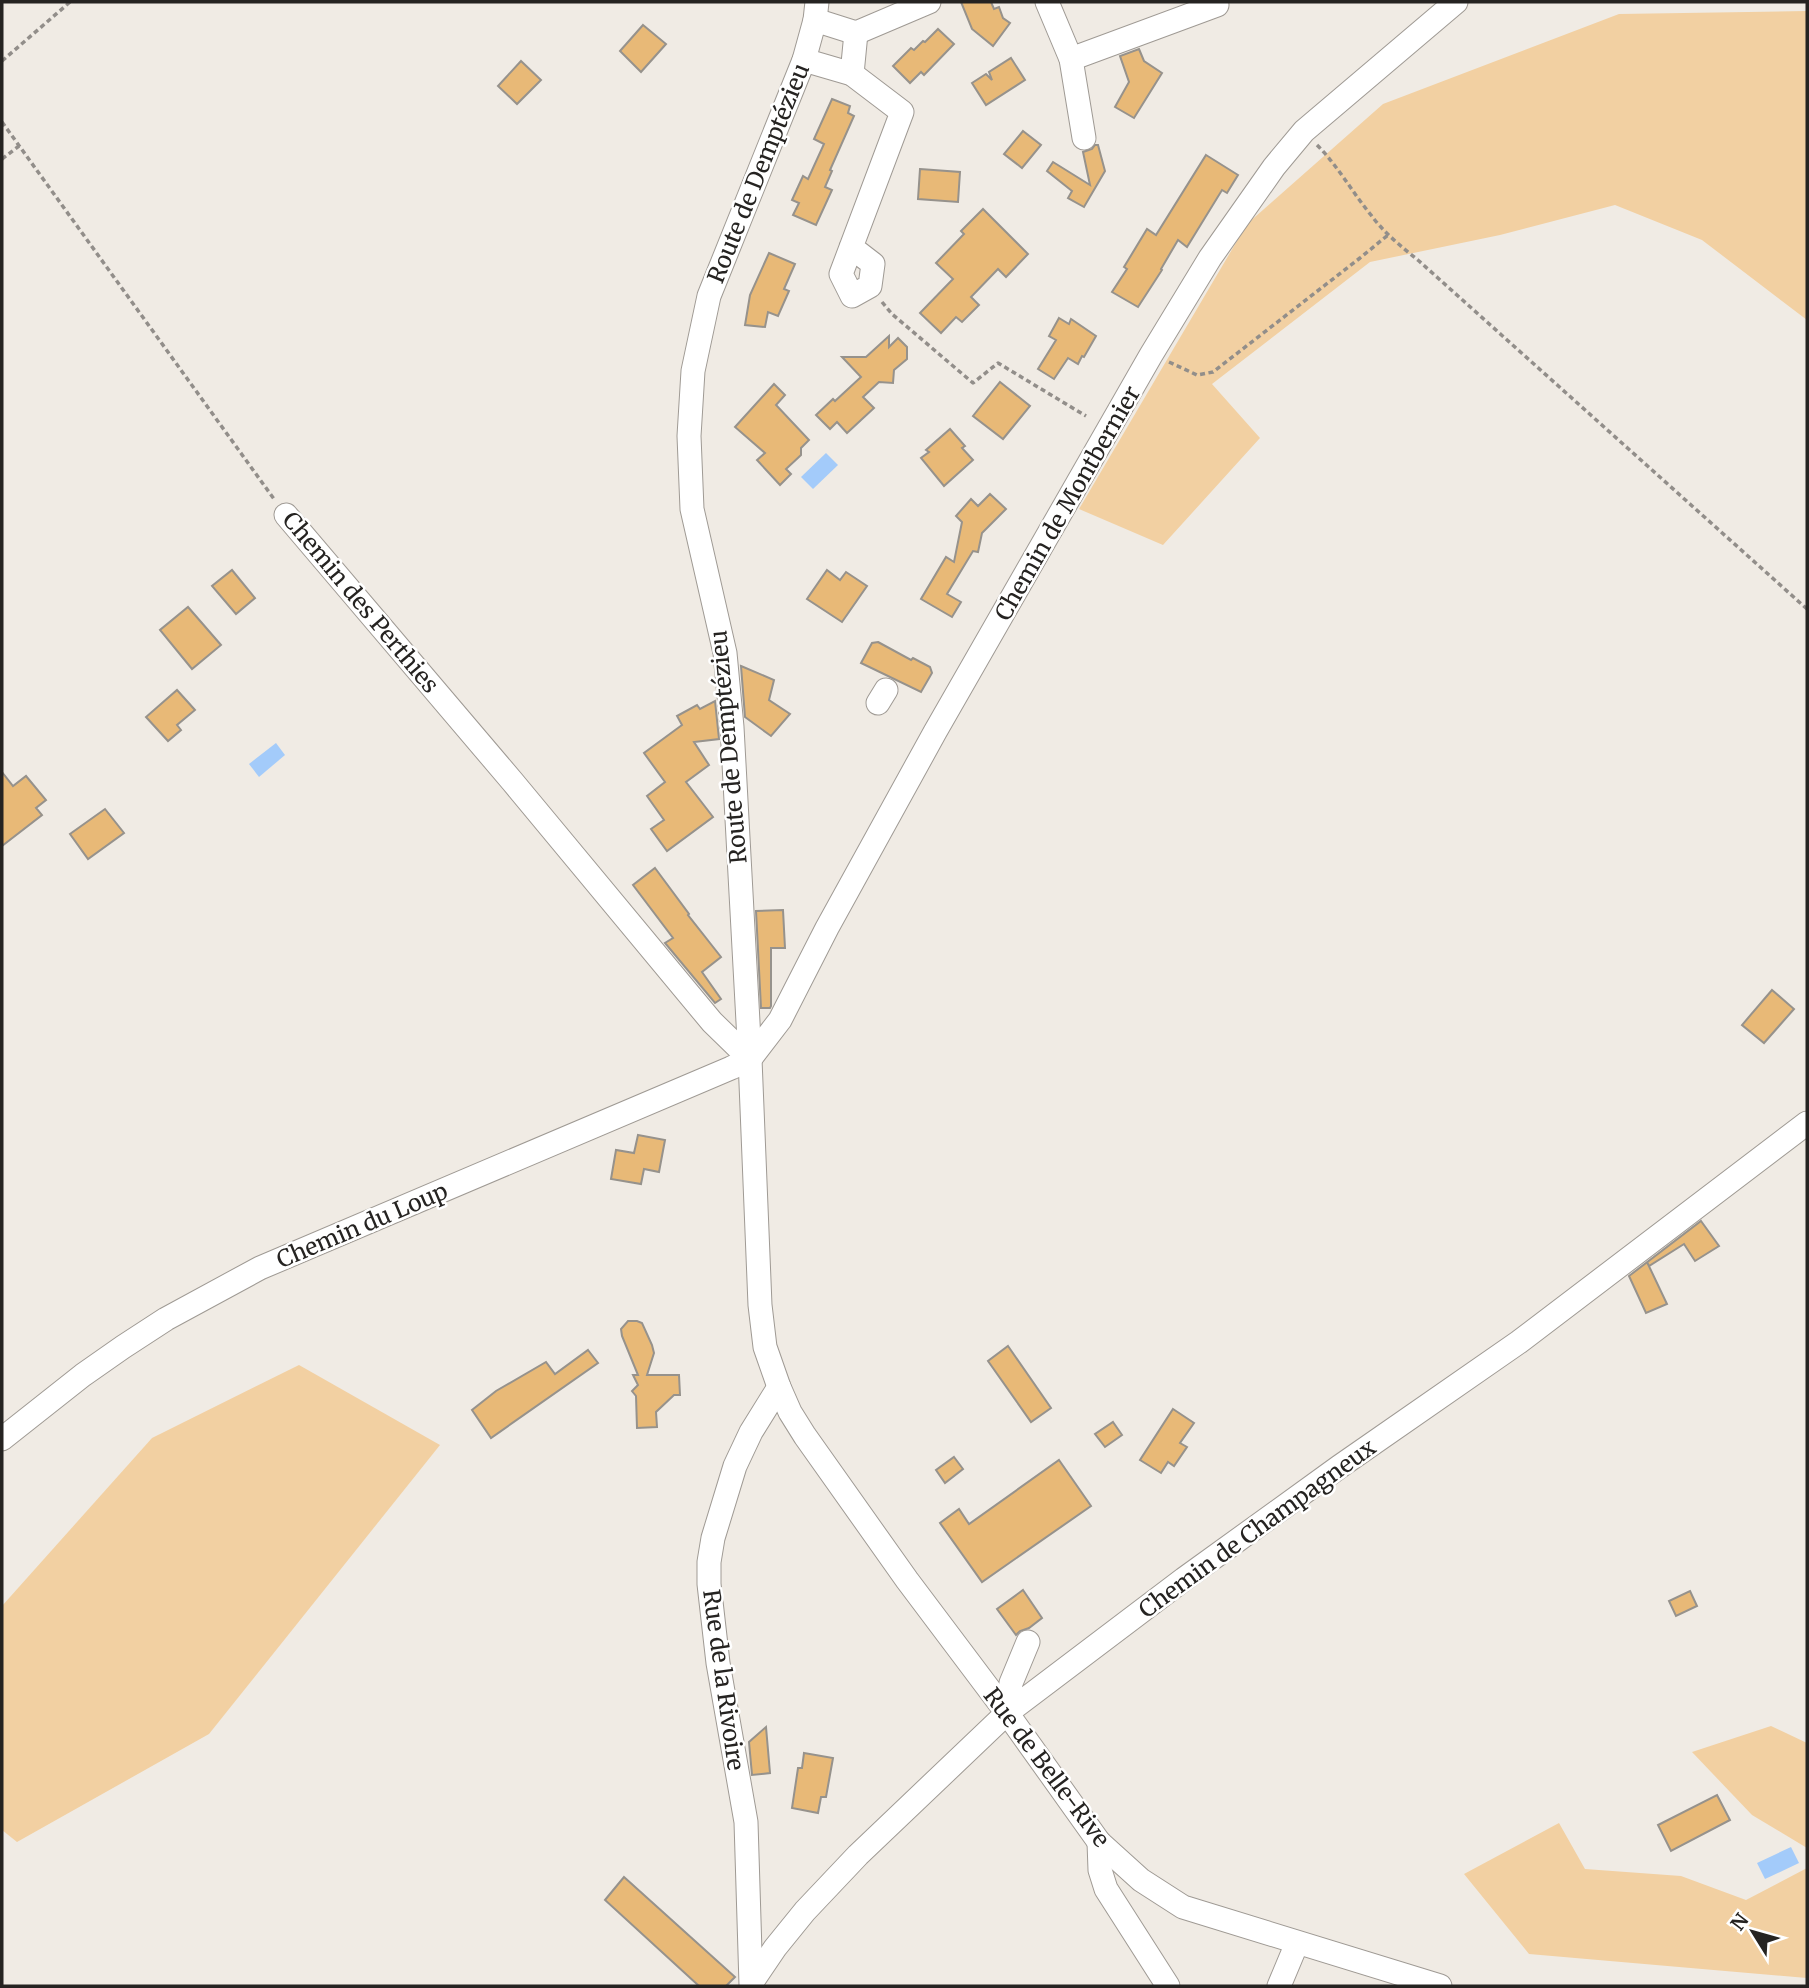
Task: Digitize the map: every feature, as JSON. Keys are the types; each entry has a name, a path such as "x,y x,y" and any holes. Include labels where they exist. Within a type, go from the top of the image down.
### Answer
{"street":[{"path":"856,33 929,2"},
{"path":"1047,2 1071,59 1084,138"},
{"name":"Chemin de Montbernier","path":"750,1059 780,1020 790,996 935,732 1151,355 1210,258 1274,167 1304,131 1456,2"},
{"path":"1071,59 1217,5"},
{"path":"816,11 856,33"},
{"name":"Route de Demptézieu","path":"779,1387 765,1347 760,1305 733,741 725,653 692,509 690,423 693,371 709,296 804,61 816,11"},
{"path":"852,74 856,33"},
{"path":"804,61 852,74 902,113 841,274 852,296 870,286"},
{"name":"Chemin des Perthies","path":"286,515 712,1022 750,1059"},
{"name":"Chemin du Loup","path":"2,1439 123,1347 166,1319 260,1268 750,1059"},
{"name":"Chemin de Champagneux","path":"751,1984 775,1948 805,1911 858,1855 1007,1713 1184,1579 1339,1467 1512,1348 1807,1123"},
{"name":"Rue de Belle-Rive","path":"779,1387 790,1412 838,1485 1099,1842 1141,1880 1183,1907 1440,1986"},
{"name":"Rue de la Rivoire","path":"751,1984 746,1822 718,1663 709,1562 713,1538 735,1466 751,1432 779,1387"},
{"path":"1007,1713 1011,1683 1027,1642"},
{"path":"1099,1842 1100,1870 1106,1889 1168,1986"},
{"path":"1279,1986 1297,1943"}],"path":[{"path":"2,61 70,2"},
{"name":"Chemin des Perthies","path":"2,122 286,515"},
{"path":"1304,131 1333,161 1371,216 1388,235 1807,609"},
{"path":"2,159 19,146"},
{"path":"1151,355 1197,375 1213,372 1388,235"},
{"path":"870,286 892,314 973,383 998,363 1086,416"}],"shaded area":[{"path":"1807,11 1807,320 1702,240 1615,205 1500,235 1370,262 1212,384 1260,438 1163,545 1079,509 1247,224 1383,104 1619,14"},
{"path":"299,1365 440,1445 209,1734 17,1842 2,1830 2,1606 152,1438"},
{"path":"1771,1726 1807,1743 1807,1848 1752,1815 1692,1752"},
{"path":"1559,1823 1585,1869 1681,1876 1746,1900 1807,1868 1807,1978 1529,1954 1464,1874"}],"water":[{"path":"826,453 838,465 813,489 801,477"},
{"path":"276,743 285,755 259,777 249,764"},
{"path":"1791,1847 1799,1863 1765,1879 1757,1863"}],"building":[{"path":"961,2 991,2 994,9 999,7 1003,18 1010,23 993,46 972,29"},
{"path":"643,25 666,44 641,72 620,51"},
{"path":"938,29 954,44 924,75 921,72 910,83 893,66 911,48 914,50"},
{"path":"1139,49 1144,61 1162,73 1134,118 1115,107 1129,82 1120,56"},
{"path":"1011,58 1025,80 986,105 972,83 986,74 992,80 989,72"},
{"path":"521,61 541,80 517,104 498,86"},
{"path":"832,99 850,106 848,113 854,116 830,170 832,171 825,187 832,190 816,225 793,215 799,203 792,200 803,176 808,179 824,144 814,139"},
{"path":"1023,131 1041,145 1022,168 1004,154"},
{"path":"1098,145 1105,171 1084,207 1068,198 1072,191 1047,171 1053,162 1090,185 1083,152"},
{"path":"1206,155 1238,175 1227,193 1222,190 1187,247 1178,240 1138,307 1112,292 1147,229 1156,235"},
{"path":"920,169 960,172 958,202 918,199"},
{"path":"983,209 1028,254 1006,277 998,269 971,297 979,305 962,322 956,317 941,333 920,313 953,279 936,263 964,234 961,231"},
{"path":"769,253 795,264 784,289 789,291 778,316 768,312 765,327 745,325 750,295"},
{"path":"1059,318 1069,324 1071,319 1096,336 1078,364 1068,358 1054,379 1038,369 1056,340 1049,336"},
{"path":"889,336 889,347 898,338 907,347 907,359 894,370 893,383 879,382 863,397 874,408 847,433 837,422 830,429 816,415 861,377 842,357 866,357"},
{"path":"1000,382 1030,406 1003,439 973,416"},
{"path":"774,384 785,395 776,405 809,440 801,448 801,455 786,469 791,474 780,485 757,460 765,453 735,427"},
{"path":"950,429 973,460 944,486 921,458 929,452 926,450"},
{"path":"990,494 1006,509 982,533 978,552 973,551 947,594 961,602 952,617 921,599 946,557 954,562 962,522 956,516 971,499 978,506"},
{"path":"232,570 255,598 236,614 212,586"},
{"path":"827,570 840,580 846,572 867,586 842,622 807,599"},
{"path":"188,607 221,645 192,669 160,630"},
{"path":"878,642 930,667 932,673 921,692 861,663 872,643"},
{"path":"741,666 774,680 769,700 790,714 771,736 745,717"},
{"path":"177,690 195,710 177,725 181,730 168,741 146,717"},
{"path":"715,701 719,739 694,742 709,765 686,782 713,817 667,851 651,829 664,820 647,796 665,782 644,753 682,725 677,716 697,705 700,709"},
{"path":"2,772 13,786 26,776 46,800 36,808 42,815 2,846"},
{"path":"105,809 124,833 88,859 70,834"},
{"path":"655,868 721,957 702,972 721,999 715,1003 665,943 673,938 633,885"},
{"path":"783,910 785,948 771,948 771,1006 761,1008 756,911"},
{"path":"1772,990 1794,1009 1764,1043 1742,1025"},
{"path":"638,1135 665,1140 659,1172 644,1169 641,1184 611,1179 616,1150 634,1153"},
{"path":"1701,1221 1719,1246 1695,1261 1684,1244 1649,1266 1647,1262"},
{"path":"1647,1262 1667,1304 1646,1313 1629,1276"},
{"path":"628,1321 642,1323 652,1345 654,1353 647,1375 679,1375 680,1395 674,1395 656,1412 657,1427 637,1428 636,1396 632,1391 638,1385 633,1375 638,1375 621,1329"},
{"path":"1008,1346 1051,1408 1031,1422 988,1361"},
{"path":"588,1350 598,1363 491,1438 472,1410 496,1391 546,1362 555,1374"},
{"path":"1173,1409 1194,1423 1180,1443 1187,1447 1174,1466 1168,1462 1161,1473 1140,1460"},
{"path":"1113,1422 1122,1435 1105,1447 1095,1434"},
{"path":"954,1457 963,1469 945,1483 936,1470"},
{"path":"1059,1460 1091,1506 982,1582 940,1523 959,1509 969,1524"},
{"path":"1023,1590 1042,1618 1016,1635 997,1609"},
{"path":"1690,1591 1697,1606 1676,1616 1669,1601"},
{"path":"766,1727 770,1773 752,1775 749,1742"},
{"path":"804,1753 833,1758 826,1797 821,1797 818,1813 792,1808 798,1768 802,1768"},
{"path":"1717,1795 1730,1820 1671,1851 1658,1825"},
{"path":"624,1877 735,1977 726,1986 699,1986 605,1900"}]}
